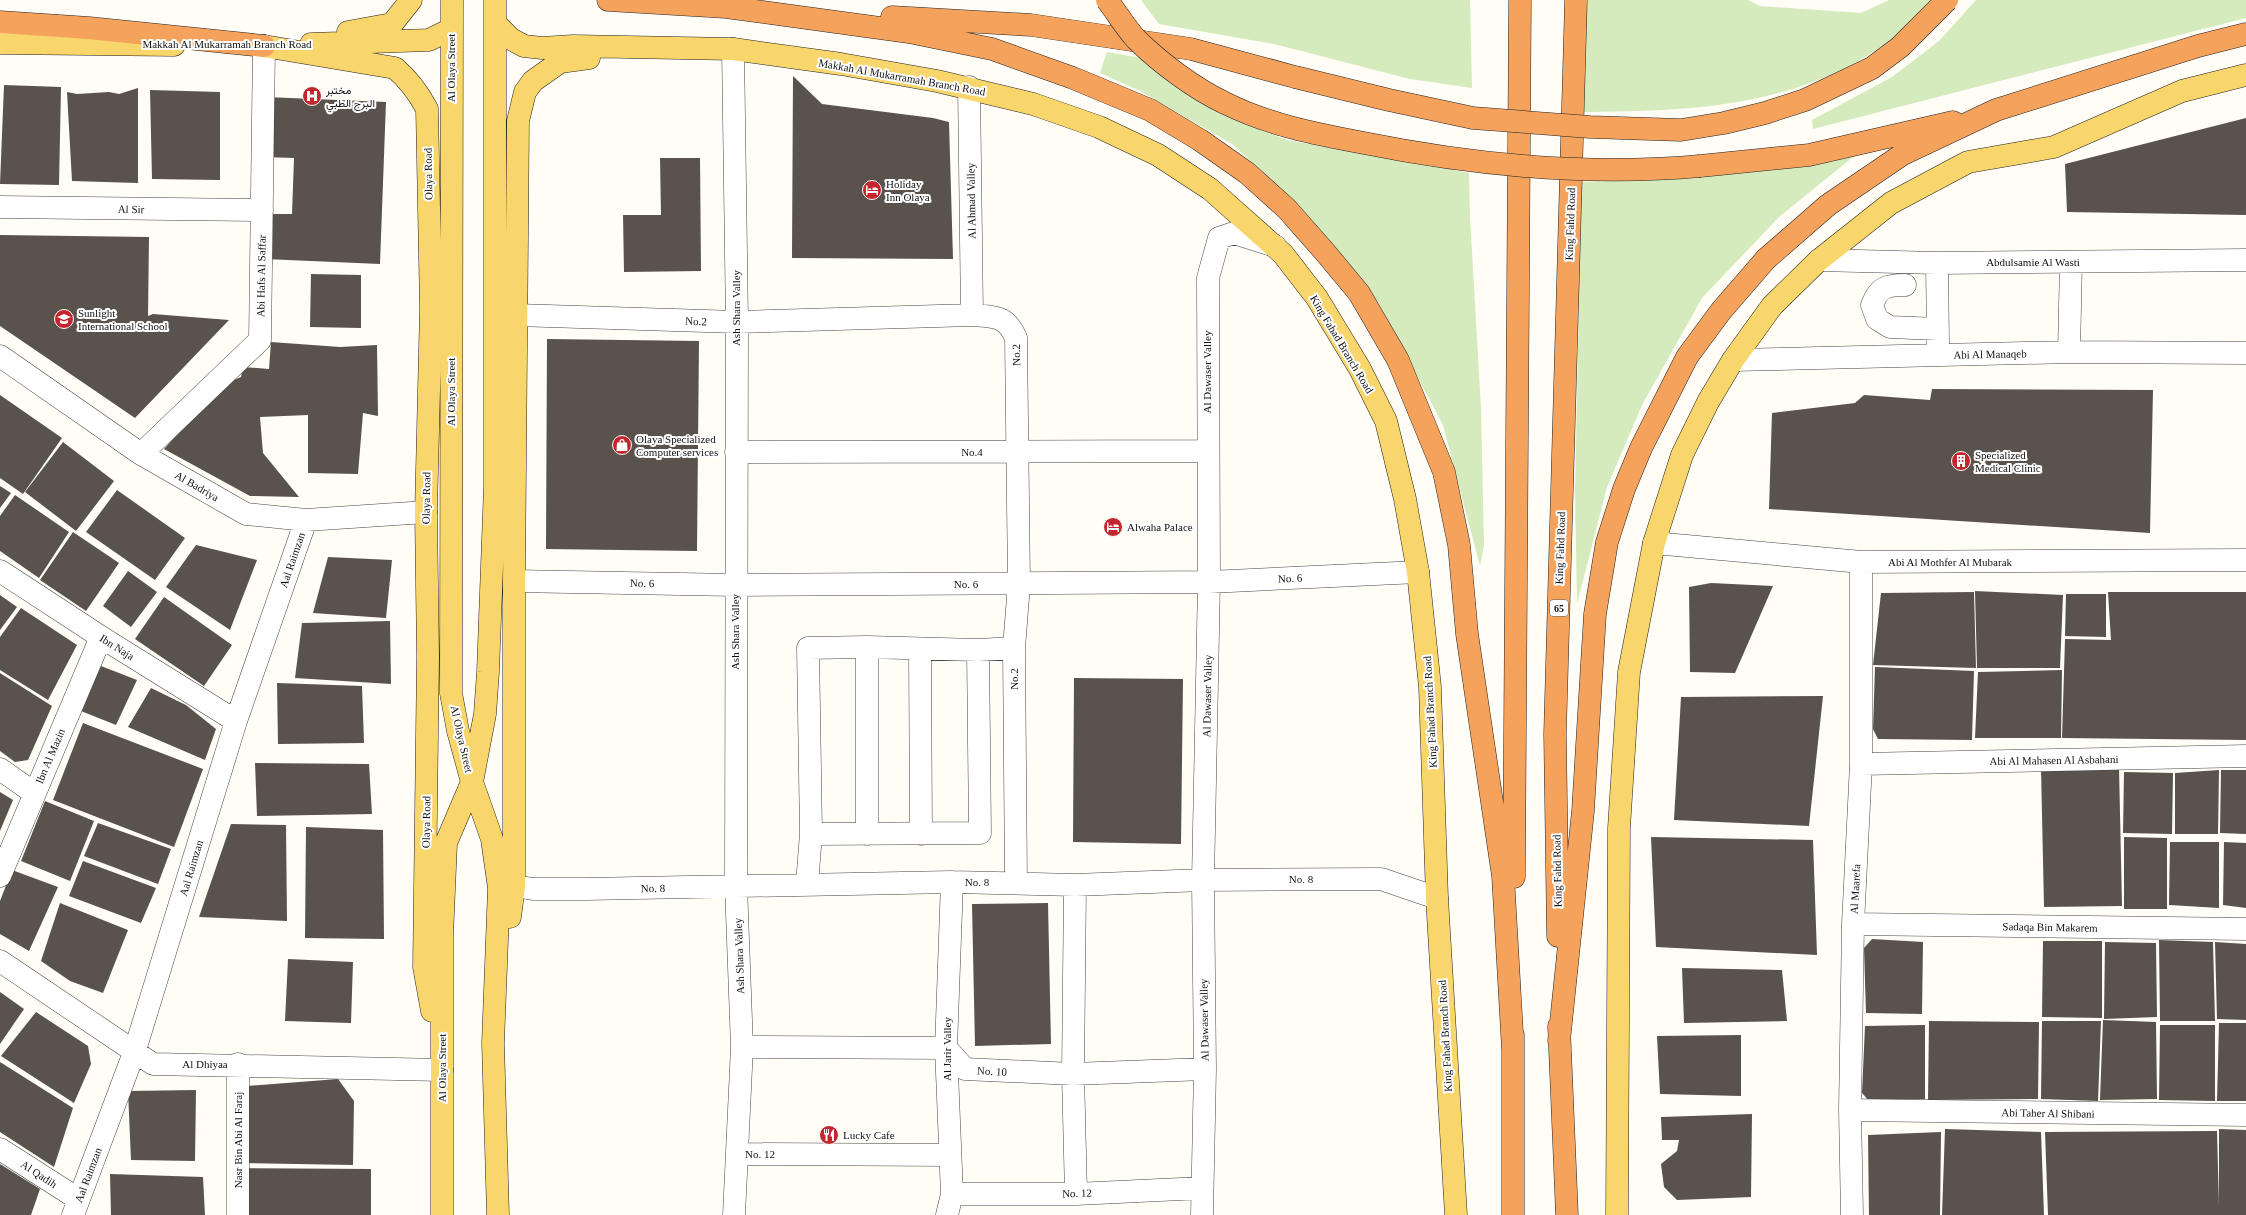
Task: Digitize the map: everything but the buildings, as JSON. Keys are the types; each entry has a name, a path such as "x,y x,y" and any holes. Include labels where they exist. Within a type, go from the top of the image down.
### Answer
{"highway":[{"path":"608,0 1031,25 1191,49 1295,77 1389,100 1473,118 1590,127 1681,130 1724,123 1765,113 1805,100 1872,68 1900,47 1947,0"},
{"path":"1107,0 1136,38 1195,86 1223,103 1261,119 1313,134 1417,154 1466,161 1605,170 1655,170 1808,155 1996,110 2198,46 2246,34"},
{"path":"1513,1215 1520,0"},
{"name":"King Fahd Road","path":"1567,1215 1559,1041 1555,734 1576,0"},
{"path":"726,7 908,32 992,49 1073,78 1150,110 1200,140 1247,174 1287,209 1359,293 1398,360 1427,428 1444,472 1459,545 1467,634 1503,876 1513,1050"},
{"path":"0,22 89,28 264,46"},
{"path":"1559,1041 1583,811 1595,614 1608,542 1624,489 1641,448 1687,357 1721,311 1766,260 1828,205 1903,154 1996,110"}],"main road":[{"path":"264,46 392,24 411,0"},
{"name":"Al Olaya Street","path":"452,0 452,693 458,731 472,782 492,839 499,888 493,1043 498,1215"},
{"name":"Al Olaya Street","path":"442,1215 442,937 446,843 472,782 485,714 496,486 496,0"},
{"name":"Makkah Al Mukarramah Branch Road","path":"495,23 512,39 524,46 542,48 573,46 733,49 841,64 969,87 1033,104 1099,127 1158,155 1210,189 1275,246"},
{"name":"Makkah Al Mukarramah Branch Road","path":"0,43 264,46 429,40 451,29"},
{"name":"Olaya Road","path":"264,46 395,68 412,84 426,108 431,308 426,512 428,657 424,967 442,1070"},
{"path":"493,1043 514,886 514,581 518,121 525,92 533,81 560,62 665,48"},
{"path":"1617,1215 1619,828 1629,672 1654,543 1682,454 1708,402 1733,360 1772,306 1819,260 1891,203 1968,162 2054,147 2182,91 2246,75"},
{"name":"King Fahad Branch Road","path":"1275,246 1317,298 1360,369 1386,421 1405,499 1418,572 1430,686 1437,898 1456,1215"}],"street":[{"name":"Abi Hafs Al Saffar","path":"141,454 260,340 264,46"},
{"name":"Ash Shara Valley","path":"733,49 736,322 736,886 742,1047 734,1215"},
{"name":"Al Ahmad Valley","path":"969,87 972,315"},
{"name":"Al Sir","path":"0,207 262,210"},
{"name":"Al Dawaser Valley","path":"1202,1215 1205,1069 1203,880 1209,582 1207,451 1208,278 1219,238 1234,233 1275,246"},
{"name":"Abdulsamie Al Wasti","path":"1819,260 1937,263 2246,260"},
{"path":"2069,352 2071,262"},
{"path":"1937,263 1938,355"},
{"path":"1905,285 1888,285 1876,294 1872,305 1877,319 1890,327 1938,330"},
{"name":"No.2","path":"516,315 736,322 972,315 998,317 1011,326 1016,338 1019,584 1014,648 1016,882"},
{"name":"Abi Al Manaqeb","path":"1733,360 2069,352 2246,353"},
{"name":"Al Badriya","path":"0,356 141,454 246,514 306,520 426,512"},
{"name":"No.4","path":"736,452 1207,451"},
{"name":"Aal Raimzan","path":"76,1207 135,1050 236,721 306,520"},
{"name":"Abi Al Mothfer Al Mubarak","path":"1654,543 1860,562 2246,560"},
{"name":"Al Maarefa","path":"1852,1215 1850,1110 1853,924 1861,764 1860,562"},
{"name":"Ibn Naja","path":"0,570 101,637 236,721"},
{"name":"No. 6","path":"514,581 735,585 1019,584 1209,582 1418,572"},
{"name":"Ibn Al Mazin","path":"0,876 101,637"},
{"path":"807,884 811,834 808,648 978,650 1014,648"},
{"path":"867,648 867,834"},
{"path":"920,650 921,834"},
{"path":"811,834 980,833 978,650"},
{"name":"Abi Al Mahasen Al Asbahani","path":"1861,764 2246,756"},
{"path":"0,769 34,793"},
{"name":"No. 8","path":"514,886 533,889 952,882 1075,884 1203,880 1381,879 1437,898"},
{"name":"Al Jarir Valley","path":"949,1205 950,1155 946,1048 952,882"},
{"path":"1075,884 1073,1074 1076,1194"},
{"name":"Sadaqa Bin Makarem","path":"1853,924 2246,929"},
{"name":"Al Dhiyaa","path":"0,961 135,1050 153,1064 238,1064 442,1070"},
{"path":"742,1047 946,1048"},
{"name":"No. 10","path":"946,1048 965,1069 1073,1074 1205,1069"},
{"name":"Nasr Bin Abi Al Faraj","path":"238,1064 238,1215"},
{"name":"Abi Taher Al Shibani","path":"1850,1110 2246,1115"},
{"name":"Al Qadih","path":"0,1149 76,1207"},
{"name":"No. 12","path":"737,1154 950,1155"},
{"name":"No. 12","path":"949,1205 1076,1194 1202,1188"}],"green space":[{"path":"1141,0 1470,0 1472,88 1410,79 1274,44 1159,24"},
{"path":"1588,0 1748,0 1760,6 1861,13 1889,0 1932,0 1888,42 1846,68 1810,83 1773,95 1697,107 1658,110 1578,112"},
{"path":"1976,0 2246,0 2246,18 1813,129 1812,120 1892,77 1939,41"},
{"path":"1107,52 1141,58 1191,97 1242,123 1287,140 1469,173 1470,217 1481,408 1484,546 1480,566 1443,425 1379,304 1341,254 1298,204 1232,144 1140,91 1100,73"},
{"path":"1864,148 1779,217 1702,298 1642,405 1607,487 1577,604 1575,492 1579,301 1575,182 1643,180"}],"place":[{"name":"مختبر البرج الطبي","path":"312,96"},
{"name":"Holiday Inn Olaya","path":"872,190"},
{"name":"Sunlight International School","path":"64,319"},
{"name":"Olaya Specialized Computer services","path":"622,445"},
{"name":"Specialized Medical Clinic","path":"1961,461"},
{"name":"Alwaha Palace","path":"1113,527"},
{"name":"Lucky Cafe","path":"829,1135"}]}
